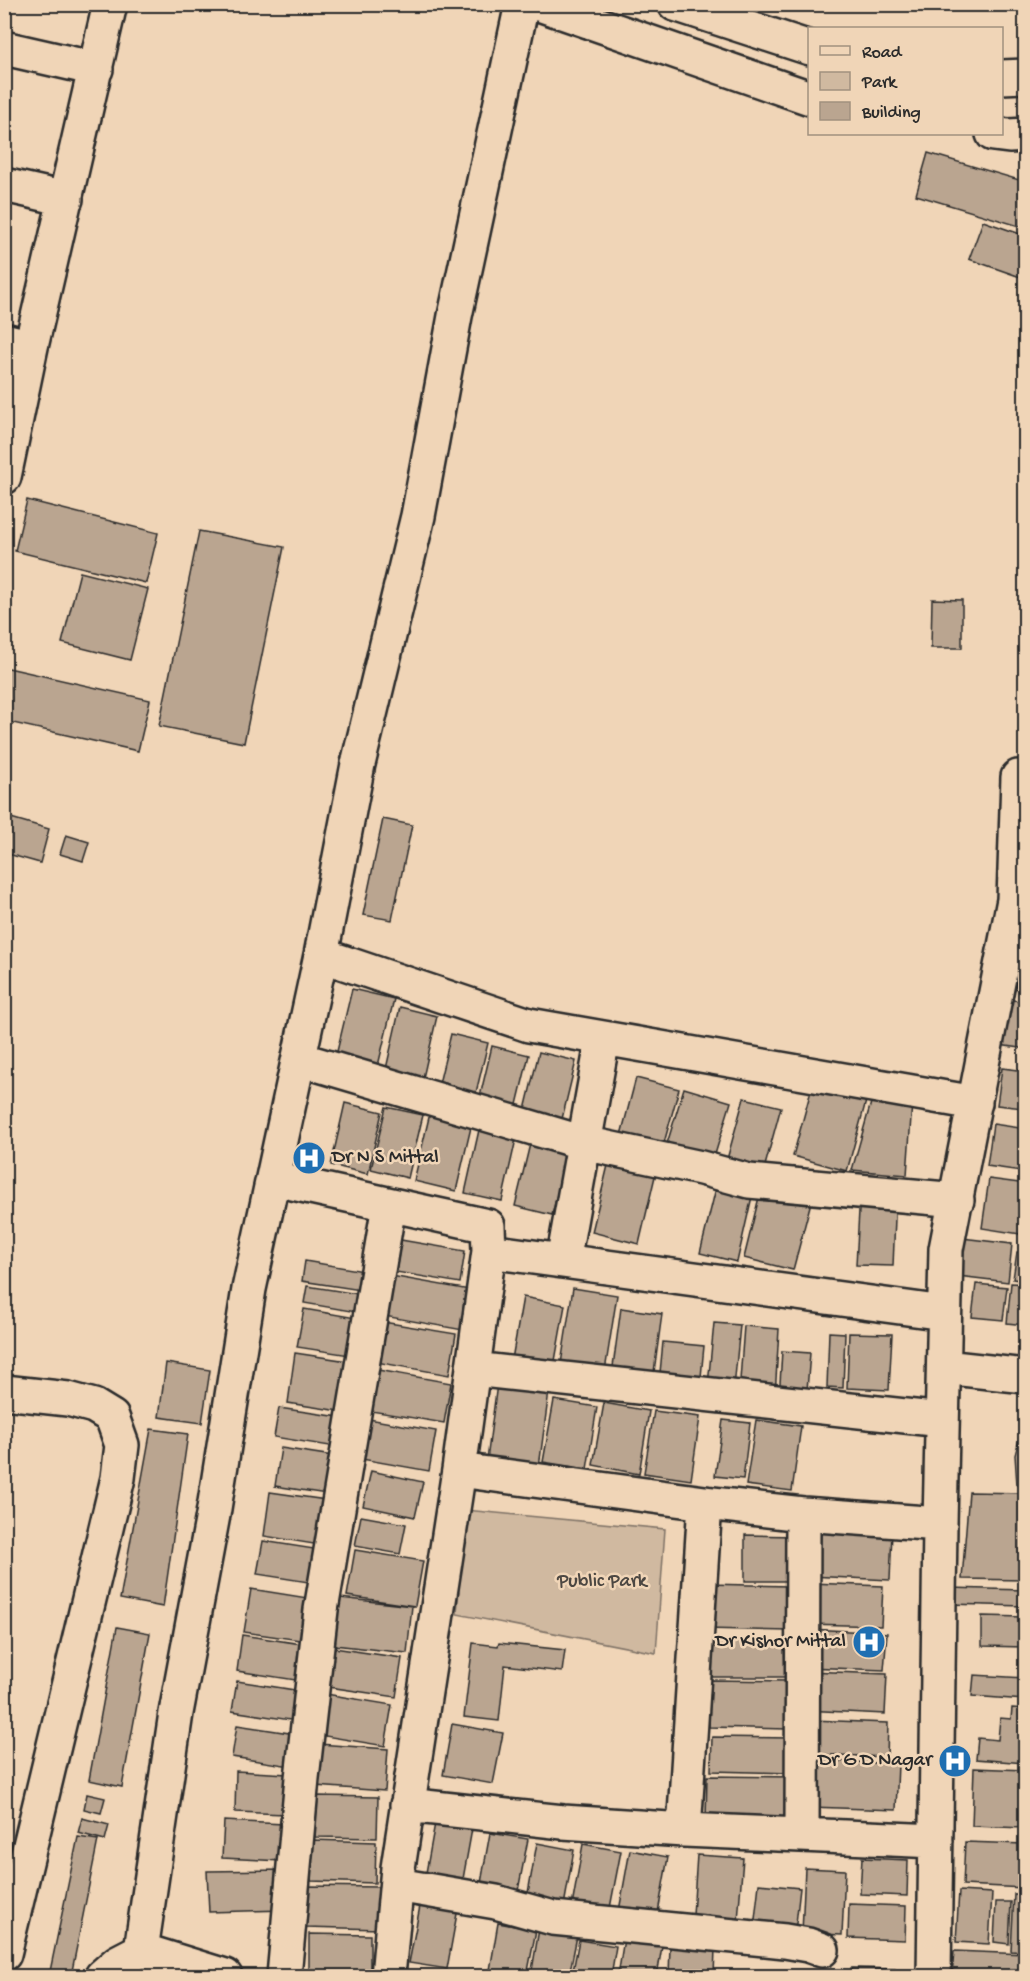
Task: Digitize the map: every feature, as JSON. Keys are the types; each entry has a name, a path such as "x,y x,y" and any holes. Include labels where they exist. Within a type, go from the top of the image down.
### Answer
{"street":[{"path":"4,477 18,343 66,199 110,4"},
{"path":"141,1950 176,1713 213,1515 249,1290 321,955 358,764 418,516 455,316 522,4"},
{"path":"539,4 808,97"},
{"path":"675,4 808,47"},
{"path":"4,48 96,69"},
{"path":"1003,77 1026,76"},
{"path":"1001,135 1026,135"},
{"path":"4,185 66,199"},
{"path":"934,1977 946,1249 975,1103 1020,901 1018,777"},
{"path":"321,955 529,1025 975,1103"},
{"path":"563,1262 603,1038"},
{"path":"299,1059 584,1143 701,1168 749,1181 957,1200"},
{"path":"274,1179 488,1226 489,1251 459,1470 407,1805 388,1977"},
{"path":"284,1977 302,1778 321,1610 389,1205"},
{"path":"489,1251 944,1313"},
{"path":"944,1367 1026,1376"},
{"path":"473,1369 942,1420"},
{"path":"4,1392 68,1399 94,1406 112,1417 122,1445 118,1478 4,1954"},
{"path":"459,1470 705,1503 803,1514 940,1524"},
{"path":"684,1830 705,1503"},
{"path":"802,1834 803,1514"},
{"path":"407,1805 563,1822 684,1830 936,1841"},
{"path":"397,1885 496,1902 553,1918 785,1941 822,1950"},
{"path":"102,1977 118,1962 141,1950 225,1977"}],"green space":[{"name":"Public Park","path":"465,1510 665,1529 656,1653 457,1614"}],"building":[{"path":"928,153 1026,182 1026,228 916,195"},
{"path":"983,221 1026,236 1026,279 969,259"},
{"path":"27,500 158,533 146,583 15,551"},
{"path":"199,531 284,547 244,743 159,726"},
{"path":"80,572 148,589 130,660 62,643"},
{"path":"932,599 962,600 962,648 931,648"},
{"path":"4,667 150,700 138,751 4,721"},
{"path":"4,816 49,829 40,863 4,853"},
{"path":"383,819 412,825 392,920 363,915"},
{"path":"66,835 89,842 83,861 60,854"},
{"path":"1021,939 1026,940 1026,990 1013,988"},
{"path":"352,989 394,999 376,1074 334,1064"},
{"path":"1006,999 1026,1002 1026,1049 999,1045"},
{"path":"400,1007 437,1016 423,1078 386,1069"},
{"path":"451,1034 488,1043 473,1105 436,1096"},
{"path":"492,1046 529,1055 514,1117 477,1109"},
{"path":"539,1052 576,1061 561,1123 524,1114"},
{"path":"1002,1068 1026,1071 1023,1108 997,1105"},
{"path":"636,1078 679,1089 662,1150 620,1139"},
{"path":"812,1087 866,1101 847,1171 793,1156"},
{"path":"684,1088 731,1102 713,1161 666,1147"},
{"path":"874,1092 912,1102 907,1175 852,1170"},
{"path":"744,1098 781,1107 763,1173 726,1163"},
{"path":"345,1103 382,1112 368,1174 331,1165"},
{"path":"386,1107 423,1115 408,1178 371,1169"},
{"path":"430,1113 472,1123 456,1191 414,1181"},
{"path":"993,1124 1026,1129 1021,1171 987,1166"},
{"path":"479,1130 516,1139 502,1201 465,1193"},
{"path":"530,1144 567,1153 552,1215 515,1206"},
{"path":"609,1161 656,1172 639,1244 592,1232"},
{"path":"989,1179 1026,1184 1026,1235 982,1228"},
{"path":"717,1184 753,1192 737,1262 700,1253"},
{"path":"761,1189 811,1202 793,1270 744,1258"},
{"path":"860,1193 896,1194 893,1266 856,1265"},
{"path":"962,1238 1012,1244 1008,1282 958,1276"},
{"path":"401,1240 465,1251 460,1283 396,1272"},
{"path":"1017,1252 1026,1253 1026,1281 1013,1279"},
{"path":"305,1261 364,1271 361,1290 302,1281"},
{"path":"391,1276 470,1290 463,1330 384,1316"},
{"path":"1011,1283 1026,1284 1026,1325 1007,1323"},
{"path":"976,1284 1007,1287 1003,1320 972,1317"},
{"path":"307,1286 365,1295 362,1313 304,1303"},
{"path":"573,1288 617,1295 604,1377 560,1370"},
{"path":"523,1297 565,1305 553,1372 511,1365"},
{"path":"621,1308 662,1314 653,1379 612,1374"},
{"path":"304,1309 362,1319 356,1356 297,1347"},
{"path":"383,1322 456,1334 449,1375 376,1362"},
{"path":"714,1323 740,1325 734,1388 708,1385"},
{"path":"744,1326 779,1329 775,1396 739,1394"},
{"path":"829,1332 845,1333 843,1388 827,1387"},
{"path":"849,1333 892,1334 889,1390 847,1388"},
{"path":"663,1342 704,1346 700,1387 659,1383"},
{"path":"782,1351 810,1353 806,1402 779,1400"},
{"path":"295,1353 354,1362 346,1412 288,1403"},
{"path":"166,1363 210,1370 202,1423 159,1417"},
{"path":"378,1370 451,1383 444,1423 371,1411"},
{"path":"497,1384 549,1391 539,1467 487,1460"},
{"path":"554,1400 597,1407 587,1469 543,1462"},
{"path":"604,1403 649,1411 639,1474 593,1465"},
{"path":"279,1408 346,1418 342,1448 274,1437"},
{"path":"654,1411 700,1417 691,1480 644,1473"},
{"path":"1026,1413 1026,1484 1017,1485 1015,1455"},
{"path":"363,1418 436,1431 429,1471 356,1458"},
{"path":"723,1420 750,1423 743,1479 715,1476"},
{"path":"756,1420 801,1426 792,1491 746,1485"},
{"path":"151,1429 188,1434 163,1607 120,1599"},
{"path":"281,1448 339,1457 333,1495 275,1486"},
{"path":"371,1471 423,1482 415,1517 363,1506"},
{"path":"270,1492 333,1501 326,1546 264,1536"},
{"path":"969,1492 1026,1493 1026,1580 962,1579"},
{"path":"361,1516 406,1524 400,1554 355,1546"},
{"path":"812,1528 892,1532 890,1580 810,1576"},
{"path":"745,1535 794,1536 793,1581 745,1581"},
{"path":"263,1541 327,1551 321,1584 257,1574"},
{"path":"355,1550 423,1561 415,1606 347,1596"},
{"path":"811,1583 883,1586 881,1626 809,1624"},
{"path":"706,1584 789,1586 789,1631 705,1629"},
{"path":"949,1588 1026,1590 1026,1606 948,1604"},
{"path":"251,1589 314,1599 307,1641 244,1632"},
{"path":"340,1598 412,1606 407,1653 334,1645"},
{"path":"982,1616 1026,1617 1026,1647 982,1646"},
{"path":"117,1627 150,1633 122,1787 89,1780"},
{"path":"809,1629 887,1633 884,1670 806,1667"},
{"path":"242,1635 308,1645 302,1681 237,1671"},
{"path":"709,1641 784,1641 785,1677 709,1677"},
{"path":"473,1643 498,1646 499,1643 565,1650 562,1672 505,1665 499,1721 464,1717"},
{"path":"334,1648 402,1658 396,1697 329,1687"},
{"path":"1026,1666 1026,1700 972,1696 974,1675 1025,1678"},
{"path":"806,1671 887,1674 885,1714 804,1710"},
{"path":"710,1680 789,1681 788,1729 709,1727"},
{"path":"237,1681 307,1692 303,1722 232,1711"},
{"path":"326,1694 392,1705 385,1746 319,1735"},
{"path":"1012,1708 1026,1709 1026,1763 976,1759 978,1738 998,1740 1000,1718 1011,1719"},
{"path":"811,1720 888,1723 887,1757 810,1754"},
{"path":"452,1724 503,1733 493,1784 443,1775"},
{"path":"237,1725 302,1735 297,1767 232,1757"},
{"path":"712,1737 791,1738 790,1773 711,1771"},
{"path":"318,1744 388,1749 385,1791 315,1786"},
{"path":"812,1760 898,1764 896,1810 810,1807"},
{"path":"974,1768 1026,1770 1026,1828 972,1826"},
{"path":"236,1771 288,1774 285,1814 235,1812"},
{"path":"707,1776 795,1777 794,1820 706,1819"},
{"path":"87,1794 105,1798 101,1813 84,1809"},
{"path":"316,1796 378,1797 377,1838 315,1837"},
{"path":"82,1818 109,1825 105,1840 78,1833"},
{"path":"224,1821 284,1824 282,1861 222,1858"},
{"path":"435,1823 472,1829 461,1890 424,1884"},
{"path":"490,1833 528,1839 516,1901 479,1894"},
{"path":"78,1837 98,1840 71,1976 49,1976"},
{"path":"312,1840 376,1842 375,1883 311,1881"},
{"path":"965,1842 1026,1844 1026,1888 963,1885"},
{"path":"537,1843 574,1850 563,1911 526,1904"},
{"path":"583,1844 621,1851 609,1913 572,1906"},
{"path":"630,1850 668,1857 657,1918 619,1911"},
{"path":"697,1855 743,1858 737,1933 692,1930"},
{"path":"862,1858 908,1860 907,1896 860,1894"},
{"path":"805,1868 845,1870 842,1935 802,1933"},
{"path":"285,1870 286,1910 209,1912 207,1871"},
{"path":"759,1884 800,1888 794,1941 753,1937"},
{"path":"306,1886 380,1887 380,1929 306,1927"},
{"path":"959,1891 992,1893 989,1944 956,1942"},
{"path":"1014,1894 1026,1894 1026,1952 1011,1951"},
{"path":"421,1901 458,1908 447,1969 409,1963"},
{"path":"996,1902 1011,1902 1009,1944 994,1942"},
{"path":"849,1904 906,1906 905,1940 848,1938"},
{"path":"498,1923 536,1930 527,1976 489,1976"},
{"path":"539,1929 577,1936 569,1976 531,1976"},
{"path":"309,1934 370,1935 370,1976 309,1976"},
{"path":"624,1939 662,1946 657,1976 618,1976"},
{"path":"579,1940 616,1946 611,1976 572,1976"},
{"path":"670,1946 715,1948 714,1976 669,1976"},
{"path":"954,1951 1026,1954 1026,1976 952,1976"},
{"path":"851,1968 895,1969 895,1976 851,1976"},
{"path":"753,1974 776,1974 776,1976 753,1976"}],"place":[{"name":"Dr N S Mittal","path":"309,1158"},
{"name":"Dr Kishor Mittal","path":"869,1642"},
{"name":"Dr G D Nagar","path":"955,1761"}]}
